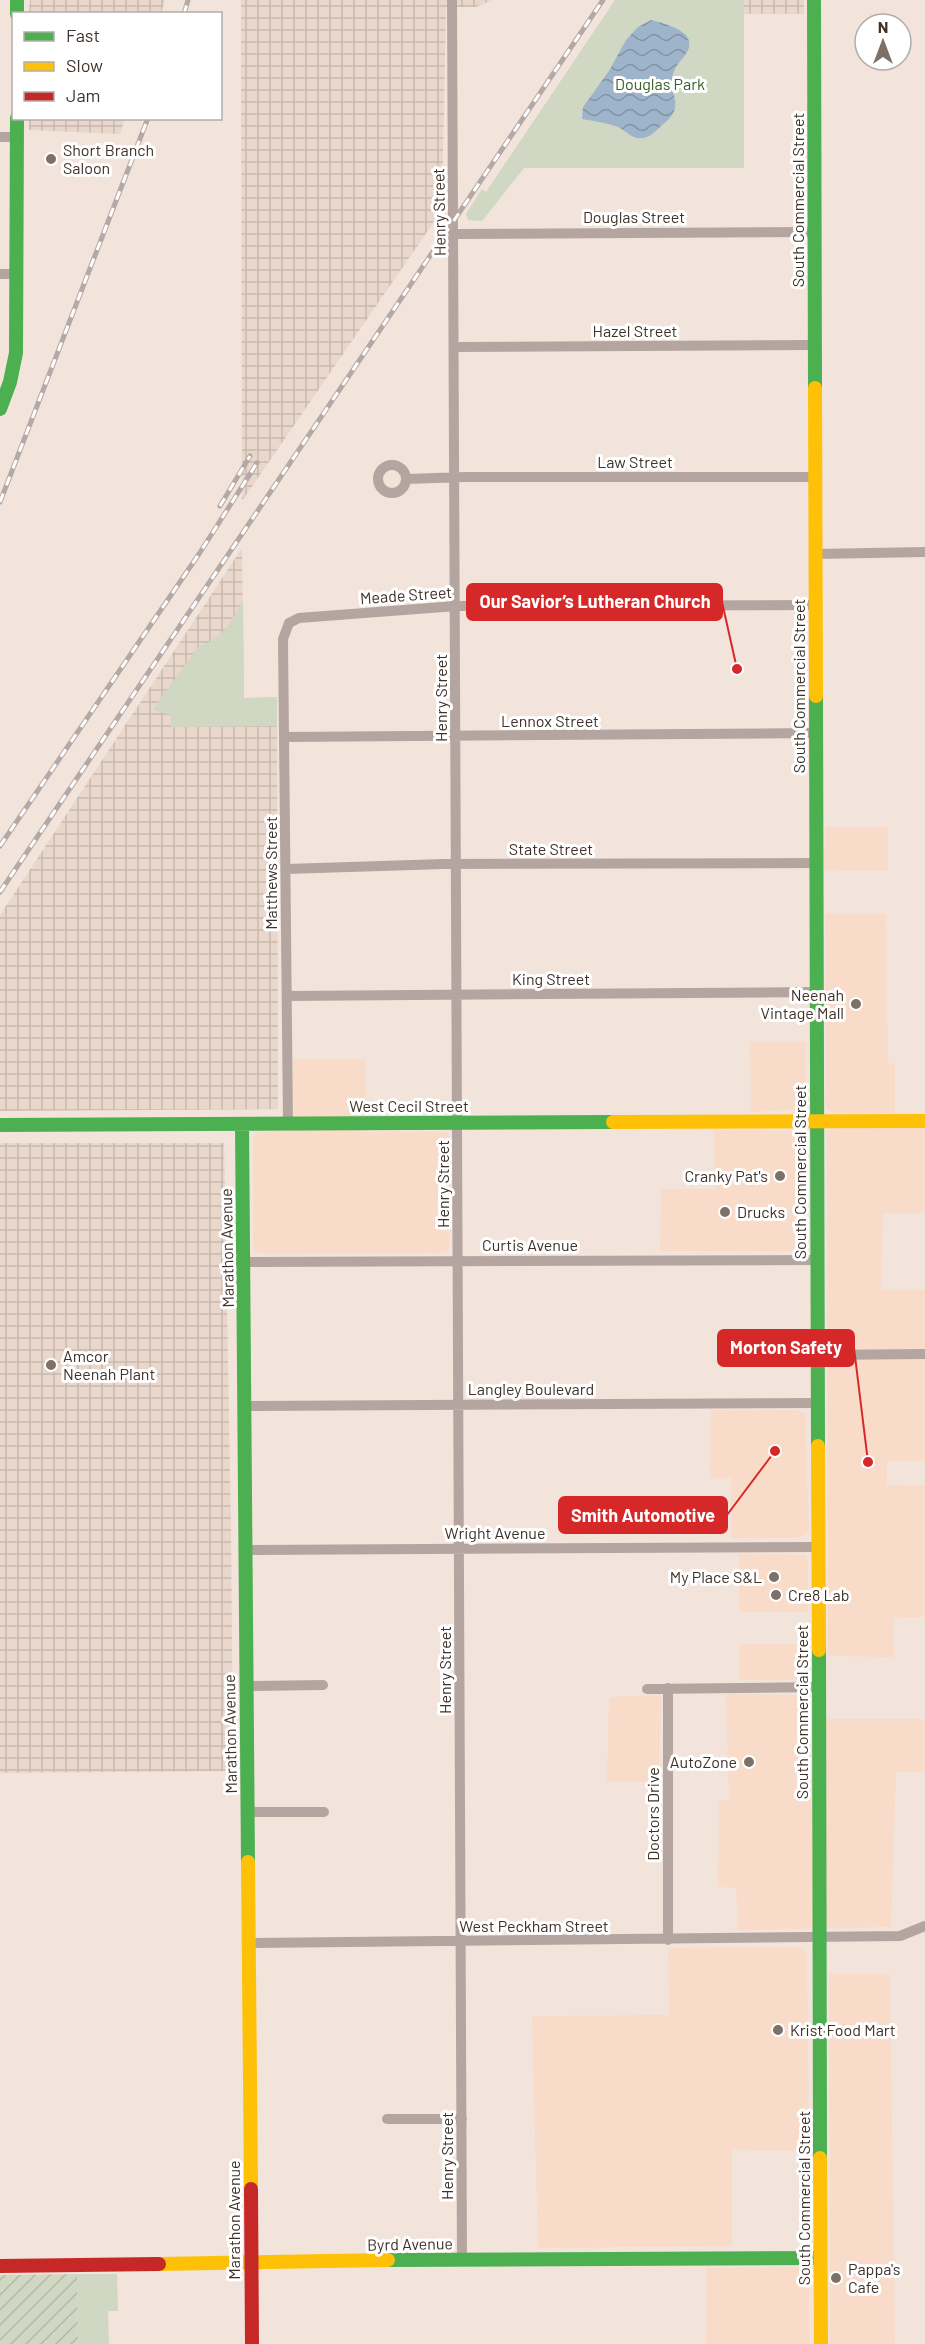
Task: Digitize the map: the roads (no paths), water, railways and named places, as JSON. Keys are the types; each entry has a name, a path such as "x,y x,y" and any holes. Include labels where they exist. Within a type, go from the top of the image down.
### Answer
{"main road":[{"name":"South Commercial Street","path":"813,0 821,2344"},
{"path":"0,409 10,382 16,353 17,120"},
{"name":"West Cecil Street","path":"0,1125 925,1121"},
{"name":"Marathon Avenue","path":"242,1124 252,2344"},
{"name":"Byrd Avenue","path":"0,2266 462,2259 820,2258"}],"street":[{"name":"Henry Street","path":"452,0 455,234 462,2259"},
{"path":"0,136 17,136"},
{"name":"Douglas Street","path":"455,234 814,232"},
{"path":"0,274 17,274"},
{"name":"Hazel Street","path":"455,346 814,345"},
{"name":"Law Street","path":"406,479 815,477"},
{"path":"815,554 925,552"},
{"name":"Meade Street","path":"289,623 299,618 456,606 815,605"},
{"name":"Matthews Street","path":"288,1123 284,639 289,623"},
{"name":"Lennox Street","path":"285,737 816,734"},
{"name":"State Street","path":"286,869 457,865 816,863"},
{"name":"King Street","path":"287,996 816,992"},
{"name":"Curtis Avenue","path":"244,1262 817,1260"},
{"path":"817,1355 925,1354"},
{"name":"Langley Boulevard","path":"245,1407 818,1402"},
{"name":"Wright Avenue","path":"244,1550 818,1547"},
{"path":"246,1686 323,1685"},
{"path":"647,1689 819,1687"},
{"name":"Doctors Drive","path":"668,1688 668,1940"},
{"path":"247,1812 324,1812"},
{"name":"West Peckham Street","path":"248,1943 900,1936 925,1926"},
{"path":"387,2119 462,2119"}],"water":[{"path":"651,20 679,30 689,41 689,49 672,77 675,105 670,118 651,135 642,138 631,136 618,127 582,119 583,107 609,71 626,40 638,27"}],"railway":[{"path":"185,12 188,0"},
{"path":"0,892 603,0"},
{"path":"0,502 147,120"},
{"path":"220,506 250,456"},
{"path":"0,846 199,554 257,463"}],"place":[{"name":"Short Branch Saloon","path":"51,159"},
{"name":"Our Savior’s Lutheran Church","path":"737,669"},
{"name":"Neenah Vintage Mall","path":"856,1004"},
{"name":"Cranky Pat's","path":"780,1176"},
{"name":"Drucks","path":"725,1212"},
{"name":"Amcor Neenah Plant","path":"51,1365"},
{"name":"Smith Automotive","path":"775,1451"},
{"name":"Morton Safety","path":"868,1462"},
{"name":"My Place S&L","path":"774,1577"},
{"name":"Cre8 Lab","path":"776,1595"},
{"name":"AutoZone","path":"749,1762"},
{"name":"Krist Food Mart","path":"778,2030"},
{"name":"Pappa's Cafe","path":"836,2278"}],"park label":[{"name":"Douglas Park","path":"660,84"}]}
